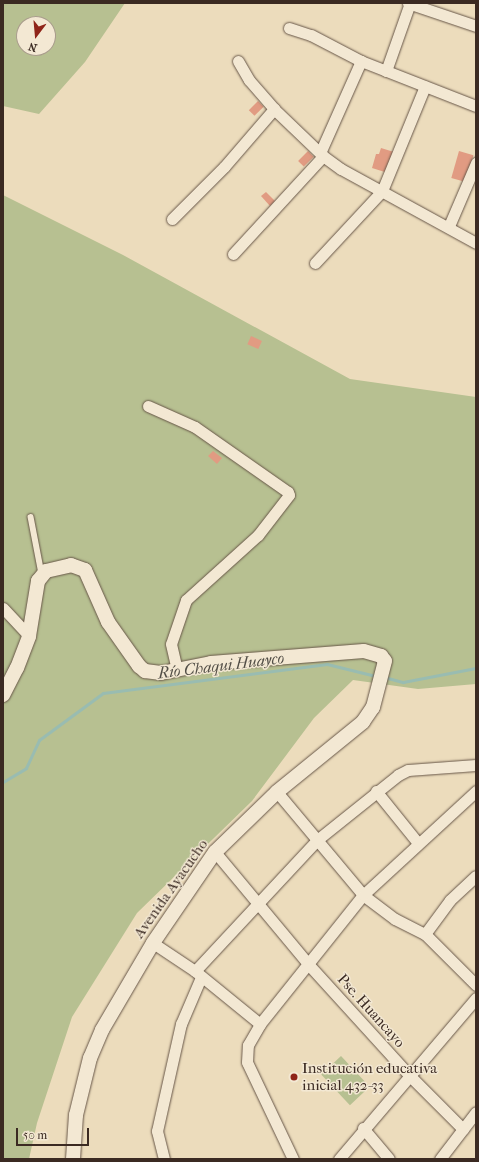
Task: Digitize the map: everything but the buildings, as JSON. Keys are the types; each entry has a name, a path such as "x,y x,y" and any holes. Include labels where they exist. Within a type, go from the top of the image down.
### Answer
{"street":[{"path":"386,71 409,3 476,26"},
{"path":"289,28 311,35 361,61 476,106"},
{"path":"238,61 249,80 274,109 321,155 476,243"},
{"path":"233,254 321,155 361,61"},
{"path":"315,263 382,191 425,86"},
{"path":"172,219 224,167 274,109"},
{"path":"448,226 476,163"},
{"path":"3,694 17,668 29,636 36,591 42,574 71,565 84,570 99,607 139,666 153,673 177,670 171,644 186,600 258,534 289,496 288,492 195,427 148,406"},
{"path":"3,608 29,636"},
{"name":"Avenida Ayacucho","path":"73,1159 76,1115 90,1058 102,1030 153,943 215,852 277,792 363,722 373,707 385,667 385,661 381,656 364,651 211,663 177,670"},
{"path":"164,1159 157,1131 181,1024 198,974 317,840 376,791 408,770 476,765"},
{"path":"376,791 418,843"},
{"path":"287,1156 247,1062 248,1045 260,1024 363,895 476,791"},
{"path":"277,792 363,895 395,919 425,934 476,985"},
{"name":"Pse. Huancayo","path":"215,852 309,964 410,1076 463,1128"},
{"path":"425,934 450,900 476,876"},
{"path":"153,943 198,974 260,1024"},
{"path":"339,1159 363,1128 410,1076 476,998"},
{"path":"440,1159 476,1112"},
{"path":"363,1128 389,1159"}],"lane":[{"path":"31,517 42,574"}],"green space":[{"path":"3,3 125,3 85,62 39,114 3,106"},
{"path":"3,195 123,255 350,379 476,397 476,684 418,689 353,680 314,718 252,801 137,913 72,1017 37,1123 29,1159 3,1159"},
{"path":"341,1056 370,1087 350,1105 321,1074"}],"waterway":[{"name":"Río Chaqui Huayco","path":"3,782 26,768 39,740 103,693 327,664 376,676"},
{"name":"Río Chaqui Huayco","path":"384,677 403,682 476,668"}],"place":[{"name":"Institución educativa inicial 432-33","path":"294,1077"}]}
